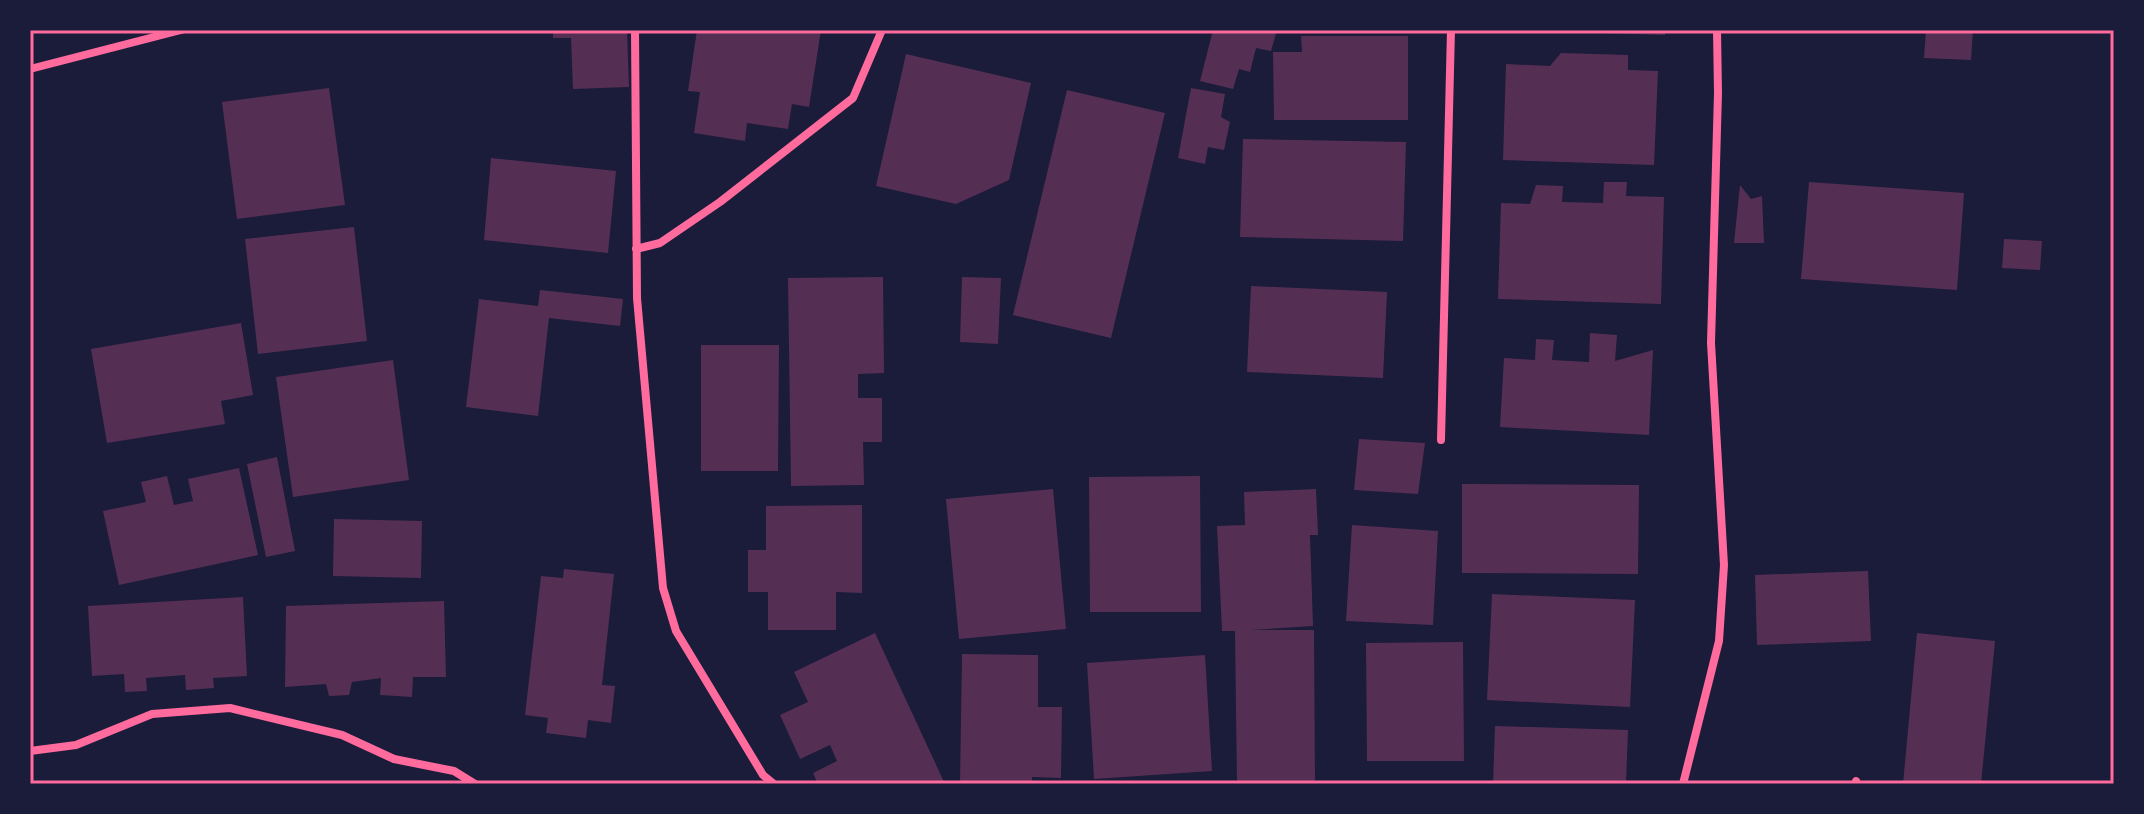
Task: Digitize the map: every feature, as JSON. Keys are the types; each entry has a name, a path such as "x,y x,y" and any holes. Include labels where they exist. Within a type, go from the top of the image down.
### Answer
{"street":[{"path":"30,69 181,30"},
{"path":"635,30 637,298 663,588 676,631 763,775 774,784"},
{"path":"636,249 660,243 720,202 853,98 882,30"},
{"path":"1441,440 1451,30"},
{"path":"1683,784 1719,641 1724,565 1711,343 1717,30"},
{"path":"30,751 76,745 152,714 230,708 342,735 394,759 454,771 475,784"}],"building":[{"path":"553,30 627,30 629,87 573,89 571,38 553,38"},
{"path":"697,30 821,30 809,107 792,104 788,129 747,123 745,141 694,133 700,92 688,91"},
{"path":"1213,30 1277,30 1271,51 1256,48 1250,72 1239,69 1233,89 1200,81"},
{"path":"1600,30 1665,30 1665,35 1600,33"},
{"path":"1926,30 1973,30 1971,60 1924,58"},
{"path":"1301,36 1408,36 1408,120 1274,120 1273,52 1302,52"},
{"path":"1561,53 1628,55 1628,70 1658,71 1654,165 1503,160 1506,64 1550,66"},
{"path":"906,54 1031,83 1009,180 956,204 876,186"},
{"path":"329,88 345,205 237,219 222,102"},
{"path":"1191,88 1225,94 1221,117 1230,122 1224,150 1208,147 1205,164 1178,158"},
{"path":"1067,90 1165,113 1111,338 1013,315"},
{"path":"1243,139 1406,142 1403,241 1240,237"},
{"path":"491,158 616,171 608,253 484,240"},
{"path":"1604,182 1627,182 1626,196 1664,197 1661,304 1498,299 1501,203 1530,204 1536,185 1563,186 1562,202 1603,203"},
{"path":"1809,182 1964,193 1957,290 1801,279"},
{"path":"1740,185 1751,199 1762,196 1764,243 1734,243"},
{"path":"354,227 367,341 258,354 245,239"},
{"path":"2004,239 2042,241 2040,270 2002,268"},
{"path":"883,277 884,373 858,374 858,398 882,398 882,442 863,442 864,485 791,486 788,278"},
{"path":"962,277 1001,278 998,344 960,342"},
{"path":"1251,286 1387,292 1383,378 1247,372"},
{"path":"540,290 623,299 620,326 549,318 538,416 466,407 479,299 538,306"},
{"path":"241,323 253,395 221,401 225,424 107,443 91,349"},
{"path":"1590,333 1617,335 1615,361 1653,350 1649,435 1500,427 1504,358 1535,360 1536,339 1554,340 1552,360 1589,362"},
{"path":"701,345 779,345 778,471 701,471"},
{"path":"393,360 409,480 293,497 276,377"},
{"path":"1359,439 1425,443 1418,494 1354,490"},
{"path":"277,457 295,551 266,557 247,464"},
{"path":"239,468 258,555 119,585 103,511 146,502 141,482 167,476 174,505 193,501 188,479"},
{"path":"1200,476 1201,612 1090,612 1089,477"},
{"path":"1462,484 1639,485 1638,574 1462,573"},
{"path":"1053,489 1066,629 959,639 946,499"},
{"path":"1316,489 1318,535 1310,535 1313,626 1251,630 1314,630 1315,784 1237,784 1235,631 1222,631 1217,526 1245,525 1244,492"},
{"path":"862,505 862,593 836,592 836,630 768,630 768,592 748,592 748,550 766,550 766,506"},
{"path":"334,519 422,521 421,578 333,576"},
{"path":"1352,525 1438,531 1433,625 1346,621"},
{"path":"564,569 614,574 602,685 615,686 611,723 588,720 586,738 546,733 548,718 525,715 541,576 563,578"},
{"path":"1868,571 1871,641 1757,645 1755,575"},
{"path":"1492,594 1635,600 1630,707 1487,700"},
{"path":"243,597 247,676 213,678 214,688 186,690 185,675 146,678 147,691 125,692 124,674 92,676 88,606"},
{"path":"444,601 446,677 413,677 412,697 380,695 381,678 352,682 349,695 329,696 326,684 285,687 286,606"},
{"path":"875,633 945,784 818,784 813,773 837,761 830,745 800,759 780,715 808,702 794,672"},
{"path":"1917,633 1995,641 1981,784 1903,784"},
{"path":"1463,642 1464,761 1367,761 1366,643"},
{"path":"962,654 1038,655 1038,707 1062,707 1061,778 1032,777 1032,784 960,784"},
{"path":"1205,655 1212,771 1094,779 1087,663"},
{"path":"1495,726 1628,730 1626,784 1493,784"}]}
